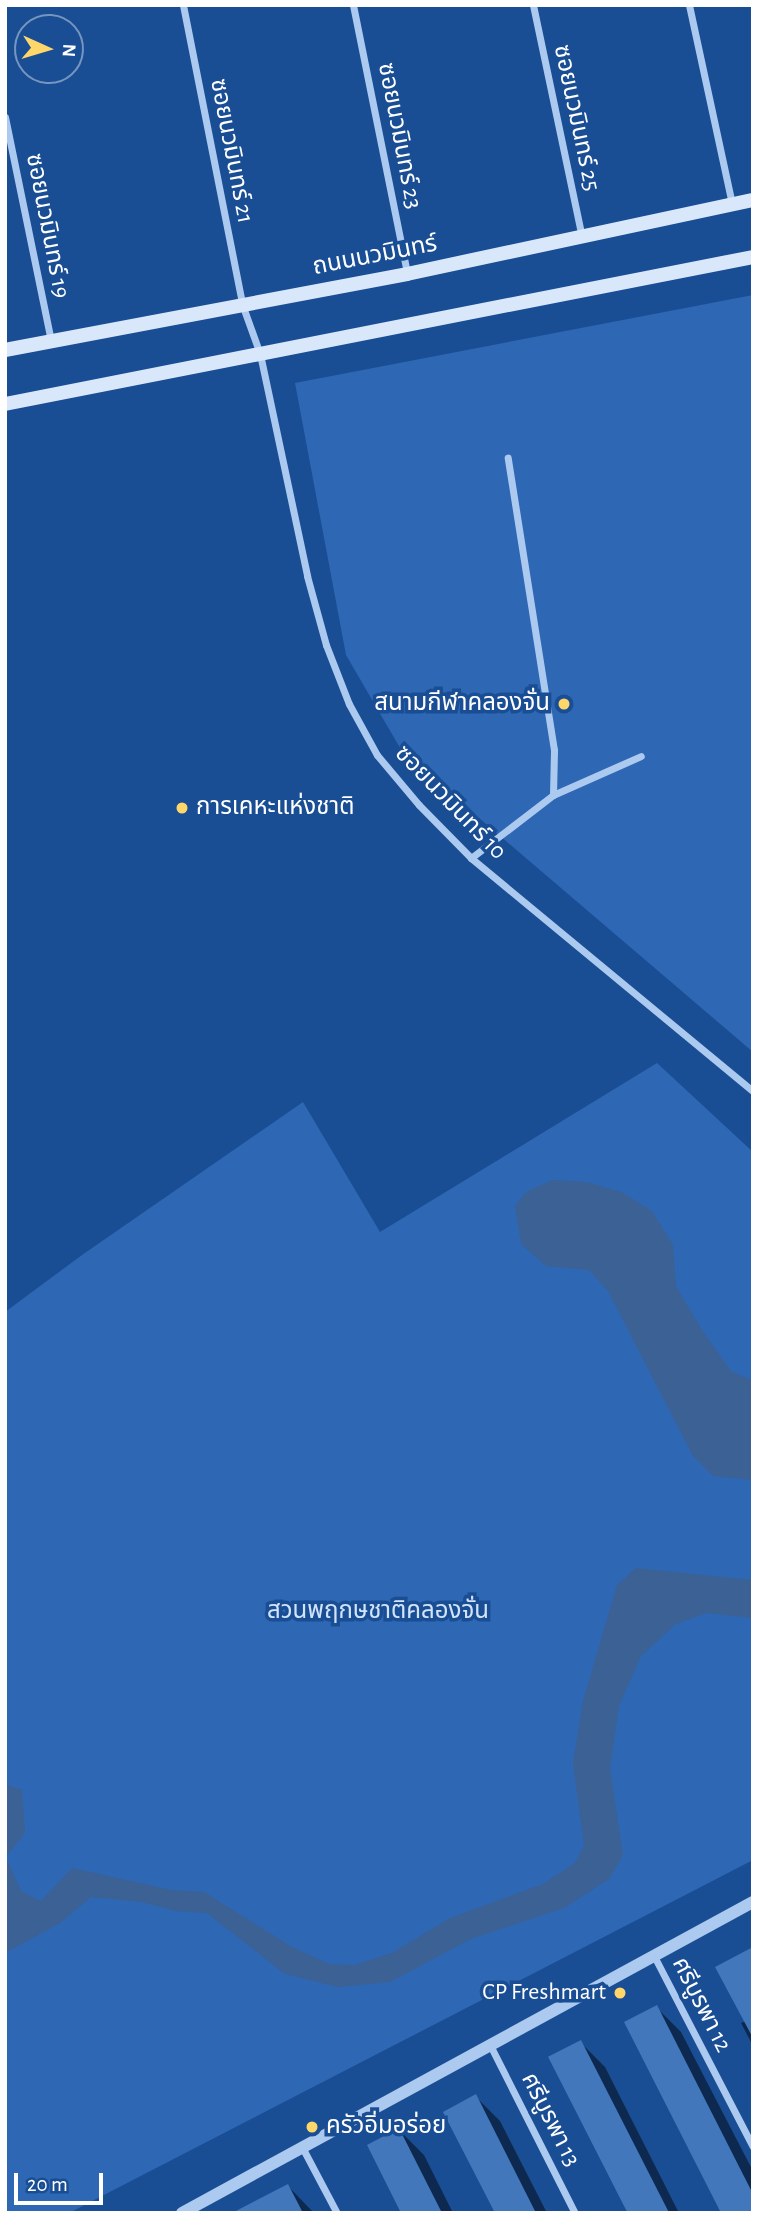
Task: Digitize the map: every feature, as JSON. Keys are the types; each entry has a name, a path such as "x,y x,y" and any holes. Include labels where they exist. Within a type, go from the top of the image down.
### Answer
{"main road":[{"name":"ถนนนวมินทร์","path":"5,350 407,274 753,200"},
{"path":"5,404 753,257"}],"street":[{"name":"ซอยนวมินทร์ 21","path":"183,5 242,304 260,355"},
{"name":"ซอยนวมินทร์ 23","path":"353,5 407,274"},
{"name":"ซอยนวมินทร์ 25","path":"533,5 582,238"},
{"path":"689,5 732,204"},
{"name":"ซอยนวมินทร์ 19","path":"5,117 51,341"},
{"name":"ซอยนวมินทร์ 10","path":"260,355 307,576 326,645 349,704 377,755 419,805 471,859 753,1091"},
{"path":"508,458 554,750 553,795"},
{"path":"471,859 553,795 641,755"},
{"path":"182,2213 753,1902"},
{"name":"ศรีบูรพา 12","path":"654,1956 753,2147"},
{"name":"ศรีบูรพา 13","path":"490,2045 575,2213"},
{"path":"302,2147 338,2213"}],"green space":[{"name":"สนามกีฬาคลองจั่น","path":"753,295 753,1052 403,753 346,655 295,383"},
{"name":"สวนพฤกษชาติคลองจั่น","path":"657,1063 753,1152 753,1860 69,2213 5,2213 5,1312 82,1255 303,1102 380,1232"}],"shaded area":[{"path":"553,1180 587,1182 621,1192 652,1211 673,1245 676,1286 700,1327 731,1371 753,1381 753,1480 713,1476 693,1456 608,1291 589,1270 546,1266 521,1244 515,1206 526,1192"},
{"path":"636,1568 753,1580 753,1618 707,1613 676,1624 641,1656 619,1706 610,1768 623,1855 609,1879 564,1908 471,1939 390,1982 338,1987 285,1974 207,1913 176,1911 142,1902 91,1897 60,1923 5,1953 5,1784 22,1790 25,1833 6,1857 21,1891 41,1901 72,1868 171,1890 204,1892 292,1947 329,1964 355,1965 392,1953 450,1918 543,1884 575,1863 584,1845 573,1763 583,1701 617,1585"}],"building":[{"path":"753,1947 753,2038 715,1967"},
{"path":"657,2005 753,2194 753,2213 721,2213 624,2022"},
{"path":"581,2040 669,2213 628,2213 548,2057"},
{"path":"476,2094 536,2213 495,2213 443,2112"},
{"path":"399,2128 442,2213 401,2213 367,2145"},
{"path":"288,2184 303,2213 232,2213"}],"place":[{"name":"สนามกีฬาคลองจั่น","path":"564,704"},
{"name":"การเคหะแห่งชาติ","path":"182,808"},
{"name":"CP Freshmart","path":"620,1993"},
{"name":"ครัวอิ่มอร่อย","path":"312,2127"}]}
